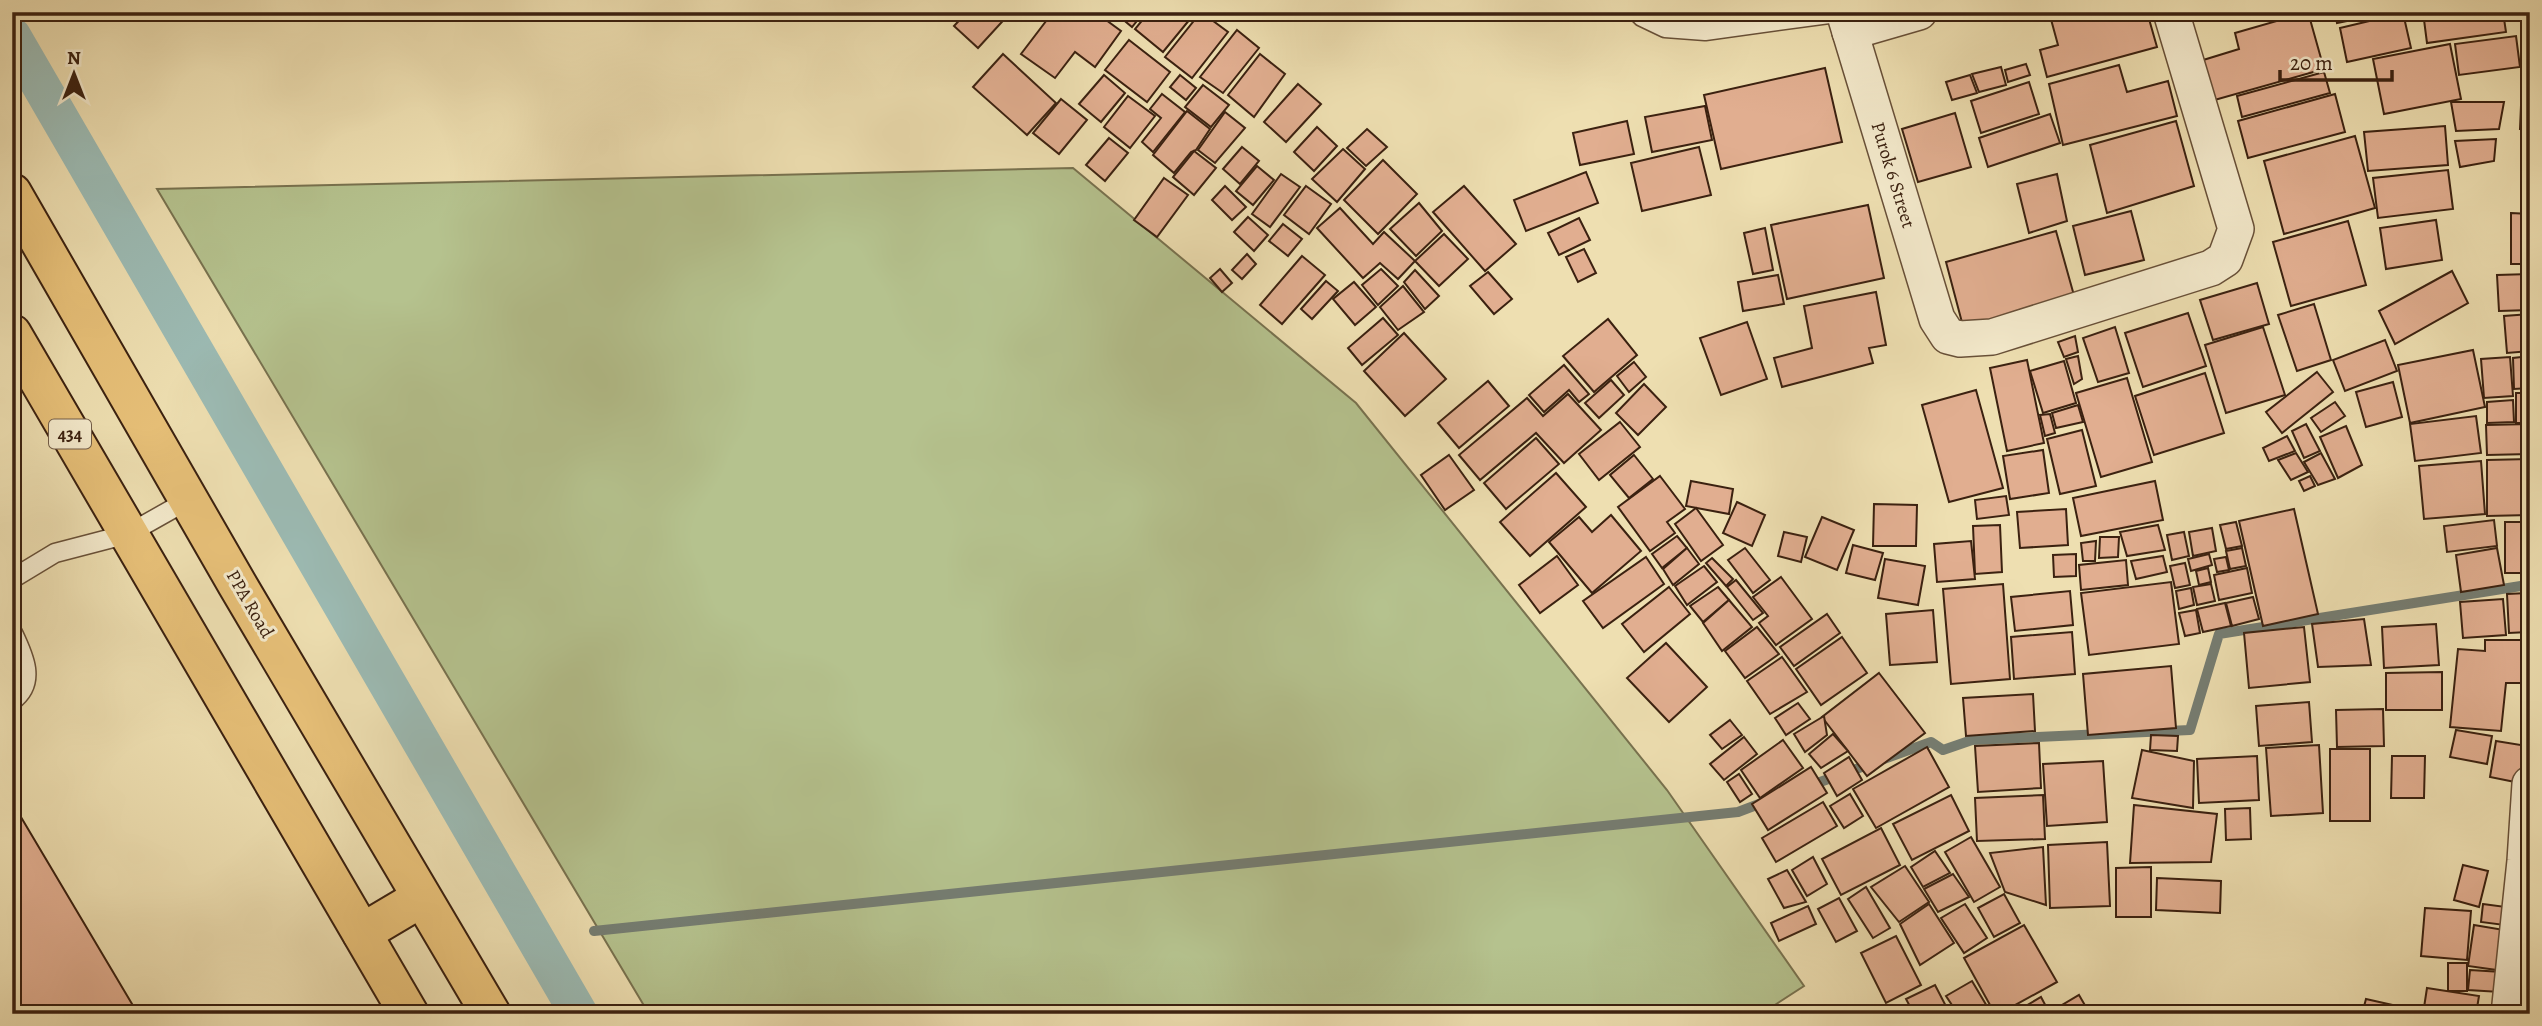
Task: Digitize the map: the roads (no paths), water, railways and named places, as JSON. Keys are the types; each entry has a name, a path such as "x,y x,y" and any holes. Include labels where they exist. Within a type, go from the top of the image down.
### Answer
{"highway":[{"name":"PPA Road","path":"12,193 491,1014"},
{"name":"434","path":"12,334 128,534"},
{"path":"128,534 409,1014"},
{"path":"362,933 421,898"}],"street":[{"path":"1847,22 1919,12"},
{"name":"Purok 6 Street","path":"1847,22 1937,319 1948,336 1960,339 1992,337 2211,268 2225,259 2235,229 2171,12"},
{"path":"2509,1014 2530,785"}],"lane":[{"path":"1637,12 1665,28 1705,31 1847,22"},
{"path":"12,579 55,553 128,534 190,499"},
{"path":"12,631 26,659 28,678 18,697 12,701"}],"waterway":[{"path":"12,36 579,1014"},
{"path":"1809,786 1931,742 1943,750 1972,740 2190,730 2219,634 2527,585"},
{"path":"594,931 1738,812 1767,801"}]}
